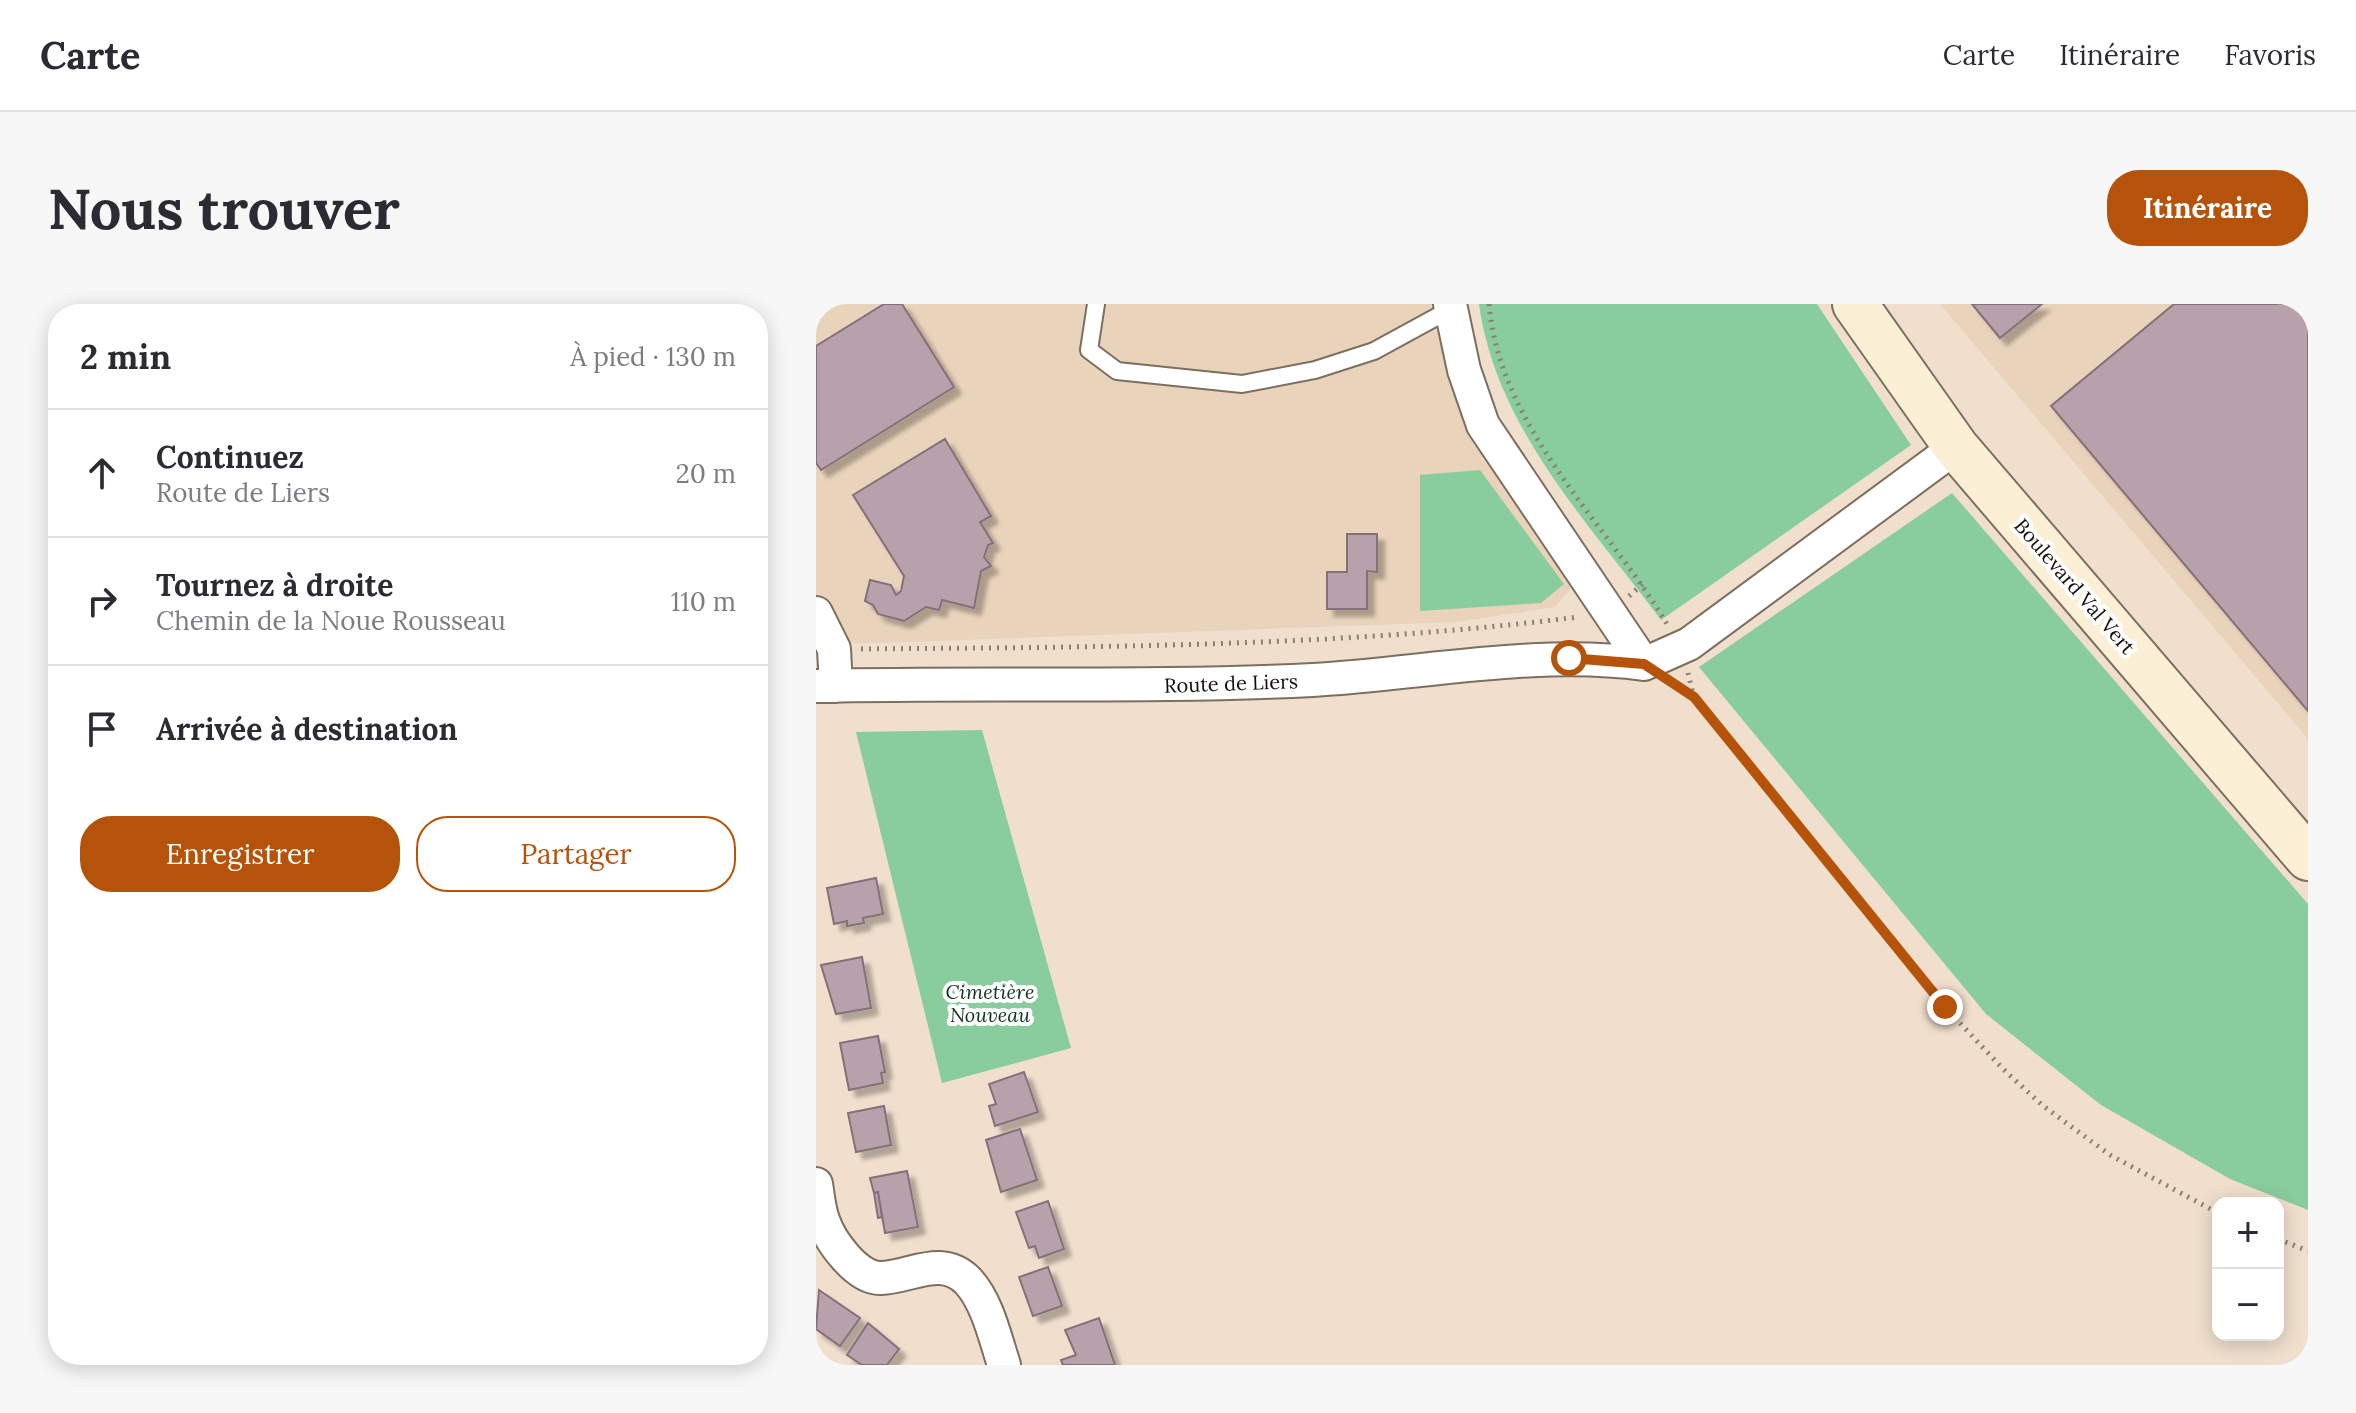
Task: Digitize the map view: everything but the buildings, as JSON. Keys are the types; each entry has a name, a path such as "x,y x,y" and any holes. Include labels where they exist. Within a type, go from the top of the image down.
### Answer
{"street":[{"name":"Boulevard Val Vert","path":"1855,304 1956,447 2308,858"},
{"path":"1450,306 1464,370 1483,425 1644,664 1681,647 1956,447"},
{"path":"816,613 834,649 826,686"},
{"name":"Route de Liers","path":"826,686 1192,685 1382,676 1569,658 1644,664"},
{"path":"816,1184 823,1221 857,1269 879,1278 929,1267 948,1268 967,1280 983,1305 1004,1365"}],"lane":[{"path":"1096,304 1089,350 1117,371 1242,384 1315,370 1374,351 1450,306"}],"path":[{"path":"1489,304 1492,339 1531,432 1643,584 1681,647 1694,697"},
{"path":"1629,595 1643,584"},
{"path":"834,649 1189,647 1482,629 1574,617"},
{"path":"1644,664 1694,697 1945,1007 2003,1069 2042,1105 2110,1155 2212,1210"},
{"path":"2284,1241 2308,1251"}],"shaded area":[{"path":"816,304 1441,304 1573,586 1555,607 1457,622 880,643 816,642"},
{"path":"1940,304 2308,304 2308,739"}],"green space":[{"path":"1479,304 1817,304 1911,445 1661,620 1576,510 1525,433 1504,392 1489,349"},
{"path":"1480,470 1564,584 1541,603 1420,611 1420,475"},
{"path":"1952,493 2308,904 2308,1210 2284,1200 2284,1197 2275,1197 2230,1179 2101,1105 1986,1014 1699,667"},
{"name":"Cimetière Nouveau","path":"982,730 1071,1048 942,1083 856,732"}],"route":[{"path":"1569,658 1603,658 1644,664 1694,697 1945,1007"}]}
